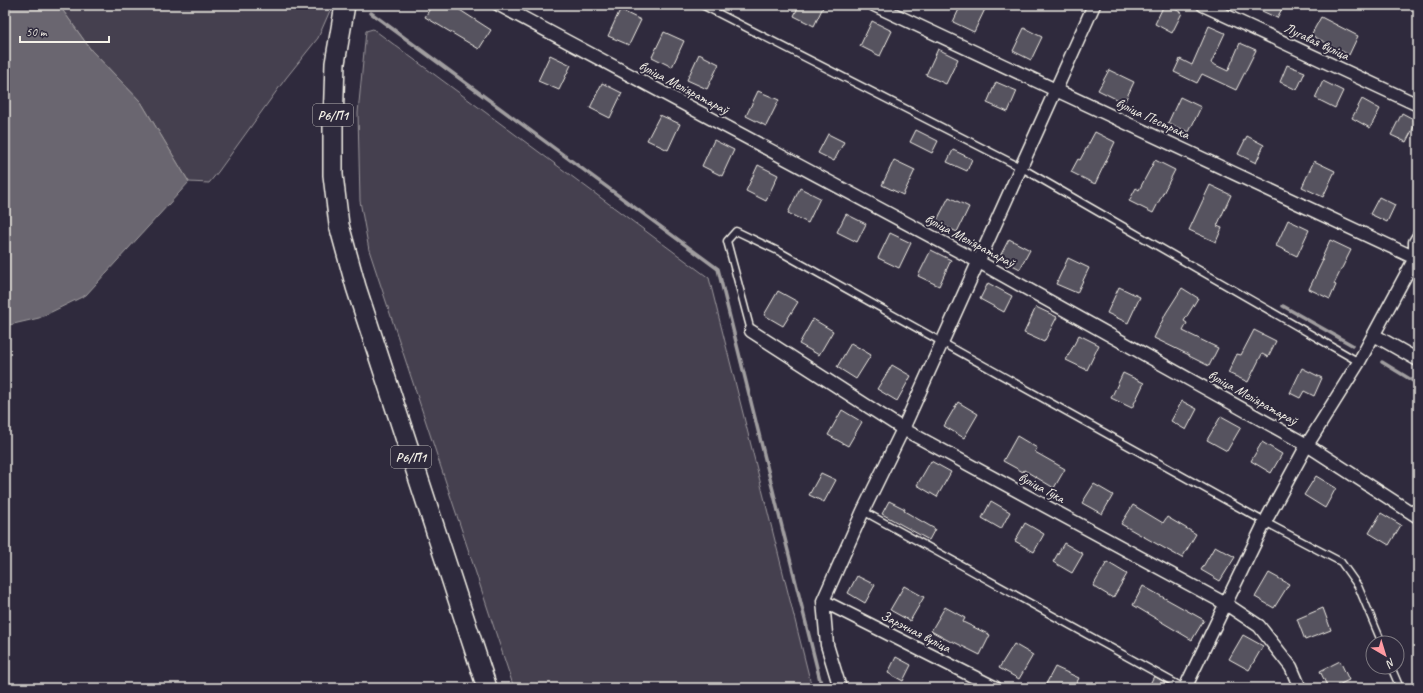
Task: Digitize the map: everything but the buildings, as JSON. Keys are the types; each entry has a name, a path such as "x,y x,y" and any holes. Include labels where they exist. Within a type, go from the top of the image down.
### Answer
{"main road":[{"name":"Р6/П1","path":"345,5 335,63 333,124 333,175 339,224 356,287 487,688"}],"street":[{"name":"вуліца Меліяратараў","path":"499,5 979,262 1307,445 1418,517"},
{"name":"вуліца Пестрака","path":"874,5 1417,259"},
{"path":"840,688 827,645 823,601 863,511 903,429 979,262 1020,167 1094,5"},
{"name":"Лугавая вуліца","path":"1203,5 1418,105"},
{"path":"1185,688 1265,522 1307,445 1359,362 1417,259 1415,242 1418,237"},
{"name":"вуліца Гука","path":"750,331 903,429 1226,604 1259,626 1291,667 1300,688"},
{"path":"1374,335 1418,360"},
{"name":"Зарэчная вуліца","path":"823,601 996,688"}],"lane":[{"path":"702,5 1020,167 1359,362"},
{"path":"750,331 727,241 736,231 780,252 1265,522 1341,562 1358,586 1379,635"},
{"path":"863,511 1185,688"},
{"path":"1394,675 1400,688"}],"shaded area":[{"path":"5,5 59,5 91,50 141,102 189,182 86,295 39,318 5,326"},
{"path":"59,5 332,6 318,38 286,78 209,183 189,182 141,102 91,50"},
{"path":"373,29 709,278 812,688 514,688 369,250 360,201 358,113 366,31"}],"waterway":[{"path":"371,13 718,269 822,688"},
{"path":"1283,306 1352,345"},
{"path":"1382,362 1418,384"}]}
